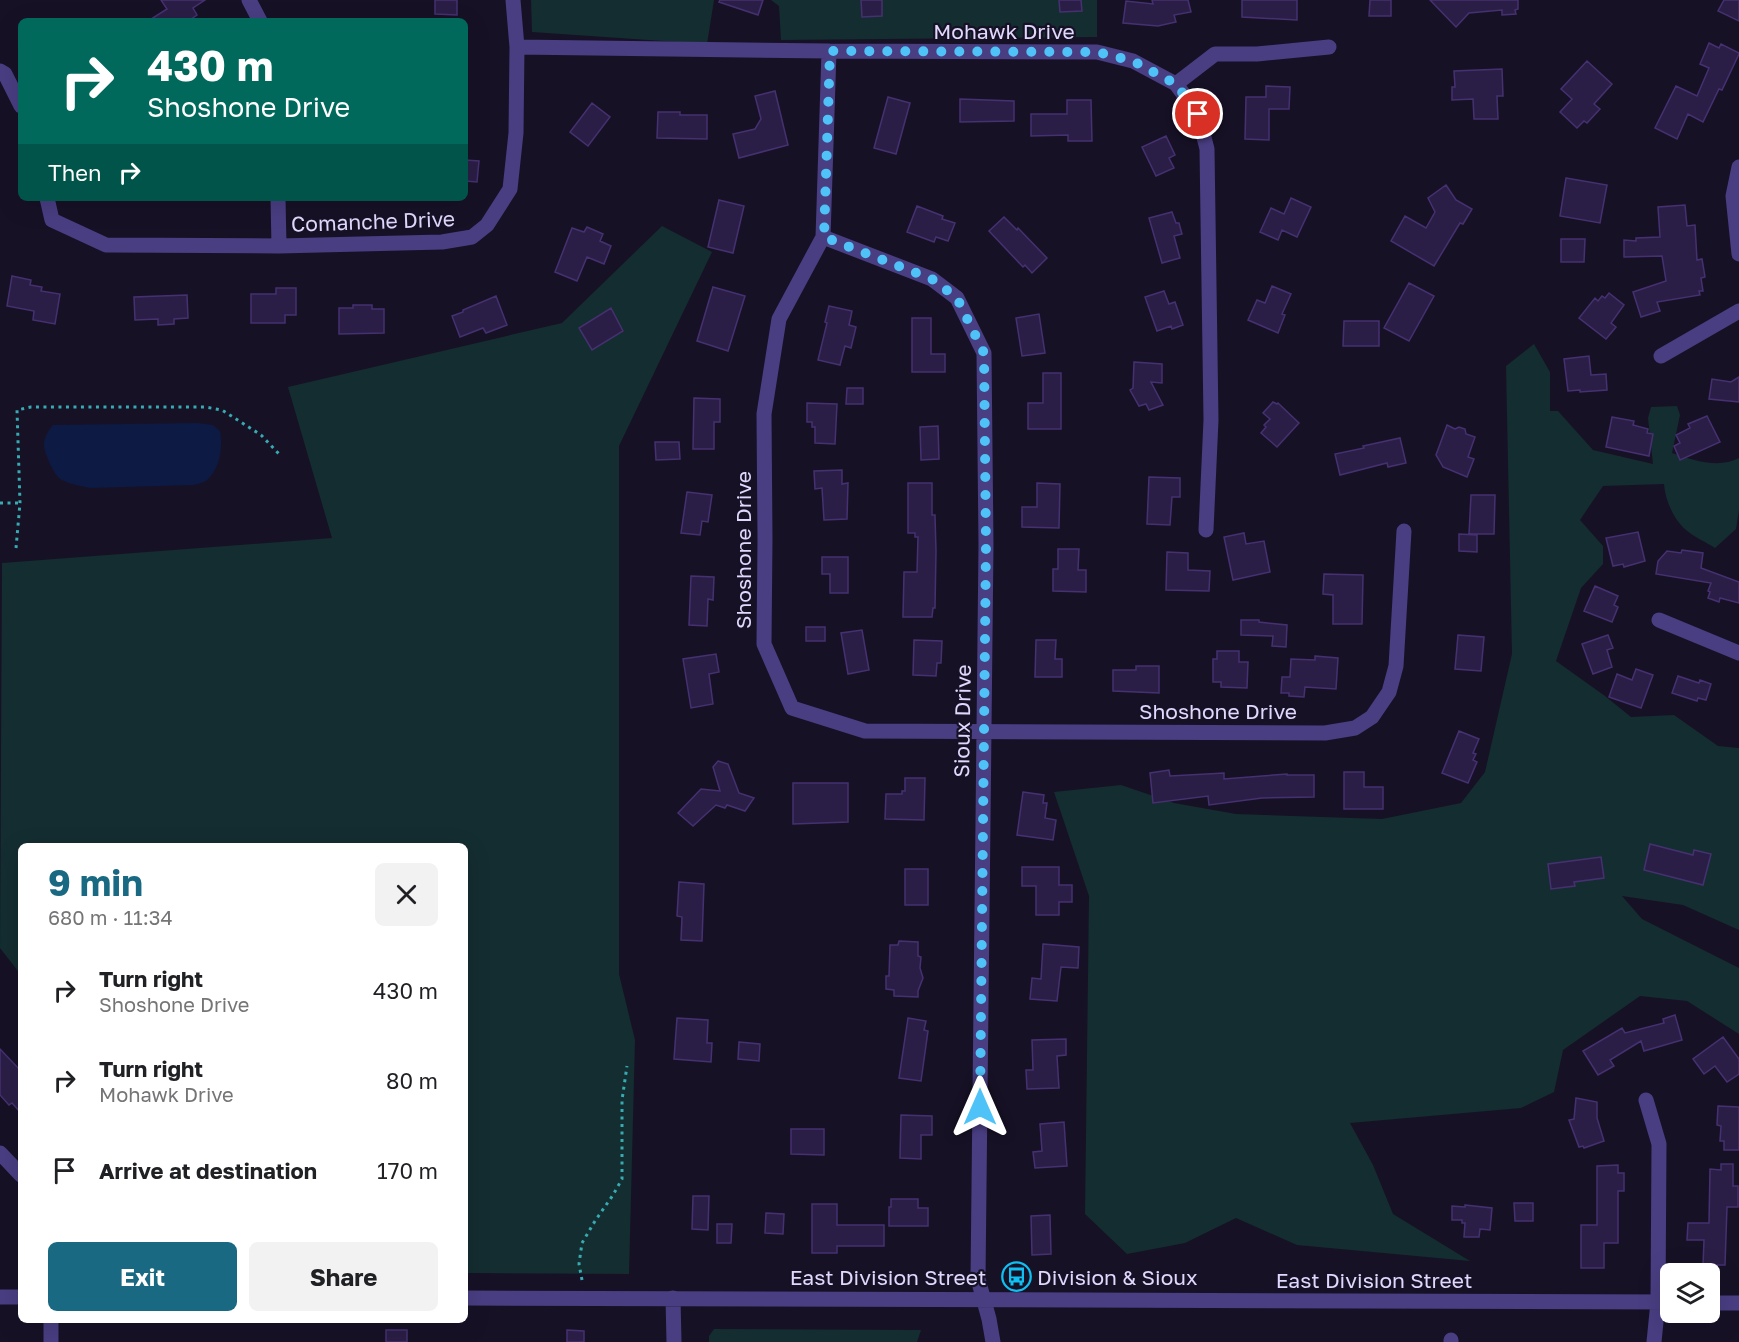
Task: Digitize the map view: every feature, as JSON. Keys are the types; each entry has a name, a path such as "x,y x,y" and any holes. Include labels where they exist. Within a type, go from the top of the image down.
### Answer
{"street":[{"path":"249,0 258,18"},
{"name":"Comanche Drive","path":"47,201 52,220 106,244 279,246 442,242 472,237 487,225 510,189 516,133 517,47 513,0"},
{"name":"Mohawk Drive","path":"517,47 1097,52 1133,61 1176,84 1198,114 1207,149 1211,420 1206,530"},
{"path":"1176,84 1215,54 1257,54 1329,47"},
{"name":"Shoshone Drive","path":"830,51 824,237 779,319 764,414 764,644 792,708 865,731 1325,733 1355,728 1372,717 1389,692 1394,675 1404,531"},
{"path":"0,71 5,74 18,100"},
{"path":"1739,167 1733,196 1739,254"},
{"path":"278,201 279,246"},
{"name":"Sioux Drive","path":"824,237 932,279 957,298 984,353 986,545 978,1279 993,1342"},
{"path":"1661,356 1739,311"},
{"path":"1659,620 1739,653"},
{"path":"1647,1100 1659,1144 1663,1263"},
{"path":"0,1153 18,1172"},
{"path":"0,1297 18,1297"},
{"name":"East Division Street","path":"468,1298 1660,1302"},
{"path":"673,1298 674,1342"},
{"path":"1720,1303 1739,1303"},
{"path":"1654,1342 1660,1318"},
{"path":"51,1323 51,1342"}],"path":[{"path":"16,548 20,504 17,410 31,407 205,407 222,410 261,435 280,455"},
{"path":"0,503 20,504"},
{"path":"582,1280 579,1264 582,1244 622,1179 622,1100 627,1066"}],"green space":[{"path":"531,0 714,0 707,44 532,32"},
{"path":"771,0 1097,0 1097,37 781,40 779,6"},
{"path":"662,226 712,252 619,446 619,974 635,1040 629,1274 468,1273 468,843 18,843 18,971 0,948 2,563 332,538 288,387 562,323"},
{"path":"1534,344 1550,372 1550,411 1558,411 1593,450 1653,464 1648,418 1651,407 1677,406 1680,415 1672,453 1697,461 1714,463 1739,458 1739,510 1736,529 1715,548 1689,533 1678,521 1668,503 1664,484 1603,486 1580,520 1603,546 1603,564 1581,588 1556,661 1631,717 1674,715 1718,746 1739,748 1739,930 1683,905 1622,896 1642,919 1739,968 1739,1034 1687,1001 1640,996 1563,1050 1554,1092 1521,1108 1350,1123 1373,1165 1393,1214 1470,1261 1297,1245 1236,1218 1185,1243 1127,1254 1085,1214 1089,896 1054,792 1121,785 1174,803 1236,814 1382,819 1461,803 1485,772 1512,654 1506,366"},
{"path":"714,1329 921,1330 917,1342 709,1342 709,1336"}],"water":[{"path":"198,423 213,425 220,431 221,451 218,464 207,480 193,485 90,488 76,485 59,478 48,460 44,447 46,435 53,425"}],"building":[{"path":"161,0 205,0 193,8 197,15 192,18 153,18 167,9"},
{"path":"435,0 457,0 457,15 435,14"},
{"path":"720,0 763,0 758,15 719,2"},
{"path":"861,0 882,0 882,16 862,17"},
{"path":"1059,0 1081,0 1082,11 1060,12"},
{"path":"1152,0 1188,0 1191,12 1174,15 1176,22 1158,26 1123,23 1126,1 1153,4"},
{"path":"1242,0 1297,0 1297,20 1242,17"},
{"path":"1370,0 1391,0 1391,16 1369,16"},
{"path":"1430,0 1518,0 1518,9 1515,10 1516,14 1502,15 1502,10 1469,13 1456,27"},
{"path":"1724,0 1739,0 1739,21 1718,11"},
{"path":"1709,43 1719,48 1721,44 1739,54 1722,90 1719,89 1703,122 1688,114 1677,139 1655,128 1676,86 1697,96 1709,68 1700,64"},
{"path":"1587,61 1612,84 1594,104 1600,109 1587,123 1584,121 1577,128 1560,112 1572,99 1561,89"},
{"path":"1502,69 1503,96 1497,96 1498,119 1474,119 1473,99 1452,100 1452,87 1455,87 1454,71"},
{"path":"1266,86 1290,87 1289,109 1269,109 1269,140 1245,139 1246,97 1266,97"},
{"path":"775,91 788,145 739,158 733,134 755,129 761,119 755,96"},
{"path":"888,97 910,103 896,154 874,148"},
{"path":"960,99 1014,101 1014,121 960,122"},
{"path":"1067,100 1091,100 1092,141 1068,141 1068,135 1031,136 1031,114 1067,114"},
{"path":"592,103 610,117 588,146 570,132"},
{"path":"658,112 707,115 707,139 657,138"},
{"path":"1166,136 1175,155 1169,158 1174,168 1156,176 1142,147"},
{"path":"468,160 479,161 477,182 468,181"},
{"path":"1566,178 1607,185 1600,223 1560,216"},
{"path":"1446,185 1456,200 1472,209 1463,224 1460,223 1434,266 1391,241 1405,216 1426,228 1435,212 1428,198"},
{"path":"1291,198 1311,207 1297,237 1282,230 1278,240 1260,232 1271,208 1284,214"},
{"path":"719,200 744,206 733,253 708,247"},
{"path":"1685,205 1687,226 1695,225 1697,260 1702,259 1705,277 1701,278 1703,291 1699,291 1700,295 1657,302 1660,311 1641,317 1633,292 1666,281 1662,256 1624,257 1624,240 1636,241 1636,238 1660,237 1658,207"},
{"path":"917,206 955,223 948,241 936,237 934,242 907,232"},
{"path":"1172,212 1176,223 1179,223 1182,234 1174,236 1180,258 1162,263 1149,218"},
{"path":"1004,217 1047,258 1032,273 1025,265 1023,267 989,231"},
{"path":"587,227 603,234 600,241 611,246 604,264 587,257 577,281 555,272 572,228 584,232"},
{"path":"1561,239 1585,239 1584,262 1561,262"},
{"path":"12,276 31,280 30,285 42,287 41,291 60,294 55,324 33,320 34,311 7,306"},
{"path":"1409,283 1434,296 1409,341 1384,328"},
{"path":"1272,286 1291,294 1282,314 1285,315 1278,333 1248,320 1257,300 1265,303"},
{"path":"713,287 745,296 728,351 697,341"},
{"path":"276,288 296,288 296,315 285,315 285,323 251,323 251,294 276,294"},
{"path":"1164,291 1169,304 1175,302 1183,325 1157,331 1145,297"},
{"path":"1609,293 1624,305 1611,323 1616,327 1606,339 1579,318 1595,298 1598,301"},
{"path":"187,295 188,318 174,319 174,324 158,325 158,319 135,320 134,297"},
{"path":"496,296 507,325 486,333 483,328 460,337 452,316"},
{"path":"353,305 372,305 372,309 384,309 384,333 339,334 339,308 353,308"},
{"path":"829,306 852,311 849,325 856,327 851,348 845,346 840,365 818,360"},
{"path":"611,308 623,331 592,350 579,328"},
{"path":"1039,314 1045,353 1022,356 1016,318"},
{"path":"912,318 931,318 931,354 945,354 945,372 912,372"},
{"path":"1344,321 1379,321 1379,346 1343,346"},
{"path":"1589,356 1591,375 1606,374 1607,390 1568,391 1564,359"},
{"path":"1134,362 1162,364 1162,383 1151,382 1163,405 1149,410 1146,404 1139,406 1130,390 1133,388"},
{"path":"1043,373 1061,373 1061,429 1028,429 1028,403 1043,403"},
{"path":"1739,377 1739,402 1709,399 1712,379 1731,382"},
{"path":"847,388 863,388 863,404 846,404"},
{"path":"694,398 720,399 720,422 714,422 714,449 693,449"},
{"path":"1273,402 1278,403 1299,423 1277,447 1261,433 1266,427 1264,425 1270,419 1263,413"},
{"path":"807,403 837,404 835,444 815,443 815,427 812,427 812,422 807,422"},
{"path":"1707,416 1720,442 1680,460 1674,446 1680,443 1676,435 1690,428 1688,424"},
{"path":"1612,417 1634,421 1633,425 1648,429 1647,433 1653,434 1649,456 1606,447"},
{"path":"1447,425 1455,429 1459,427 1465,429 1466,434 1475,437 1468,457 1474,459 1467,477 1443,467 1436,455"},
{"path":"938,426 939,459 921,460 920,427"},
{"path":"1400,438 1406,463 1388,467 1387,463 1340,475 1335,454"},
{"path":"655,442 679,442 680,459 656,460"},
{"path":"842,470 842,484 848,483 847,519 824,520 822,488 815,489 814,471"},
{"path":"1149,477 1180,478 1180,497 1172,497 1170,525 1147,524"},
{"path":"908,483 932,483 932,515 935,515 936,551 935,608 933,608 932,617 903,617 904,572 917,572 918,537 915,537 915,533 908,533"},
{"path":"1037,483 1060,484 1059,528 1022,527 1022,507 1037,507"},
{"path":"687,492 712,495 708,522 702,521 700,535 681,533"},
{"path":"1471,495 1495,495 1494,534 1469,534"},
{"path":"1638,532 1645,561 1624,567 1623,564 1613,566 1606,538"},
{"path":"1244,533 1246,544 1264,541 1270,572 1233,580 1224,537"},
{"path":"1459,534 1477,535 1477,552 1459,551"},
{"path":"1058,549 1079,549 1078,570 1086,570 1086,592 1053,591 1053,569 1058,569"},
{"path":"1682,550 1703,553 1701,568 1739,582 1739,603 1720,598 1719,602 1708,598 1711,583 1656,574 1658,561 1667,551 1681,553"},
{"path":"1167,552 1188,553 1188,570 1210,571 1209,591 1166,590"},
{"path":"822,557 848,557 848,593 830,593 830,574 822,574"},
{"path":"1324,574 1363,575 1362,624 1333,624 1333,595 1323,594"},
{"path":"691,576 714,577 713,600 708,599 707,626 689,625"},
{"path":"1595,586 1618,596 1614,605 1618,607 1612,622 1584,611"},
{"path":"1241,620 1259,620 1259,622 1287,625 1286,647 1272,646 1273,636 1241,635"},
{"path":"806,627 825,627 825,641 806,641"},
{"path":"862,630 869,670 848,674 841,633"},
{"path":"1458,635 1484,637 1481,671 1455,669"},
{"path":"1608,635 1613,648 1607,650 1612,667 1593,674 1582,644"},
{"path":"914,640 942,641 941,663 937,663 936,676 913,675"},
{"path":"1036,640 1056,640 1055,659 1062,659 1062,677 1035,677"},
{"path":"1217,651 1239,651 1239,662 1248,662 1247,688 1221,687 1221,682 1213,682 1213,659 1217,659"},
{"path":"716,654 719,672 709,674 713,704 691,708 683,659"},
{"path":"1315,656 1338,658 1336,689 1305,687 1304,697 1281,693 1282,677 1290,677 1291,659 1315,660"},
{"path":"1136,666 1159,666 1159,693 1113,691 1113,670 1136,670"},
{"path":"1636,669 1653,675 1641,708 1609,697 1617,674 1632,680"},
{"path":"1678,676 1699,683 1700,680 1711,684 1706,700 1698,698 1697,701 1672,693"},
{"path":"1459,731 1479,739 1473,753 1476,754 1473,760 1477,762 1468,783 1442,773"},
{"path":"718,761 728,764 739,793 754,798 745,811 727,805 725,808 716,805 693,826 678,813 701,789 720,791 713,767"},
{"path":"1169,770 1170,776 1224,773 1224,779 1287,774 1314,775 1314,797 1262,798 1209,805 1208,796 1153,803 1150,773"},
{"path":"1344,772 1364,772 1364,787 1383,787 1383,809 1344,809"},
{"path":"905,778 925,778 924,820 885,819 886,794 902,794 902,791 905,791"},
{"path":"793,783 848,783 848,822 793,824"},
{"path":"1023,792 1044,795 1043,803 1047,803 1045,818 1056,820 1053,840 1017,835"},
{"path":"1650,844 1693,855 1694,850 1711,854 1703,885 1644,870"},
{"path":"1601,857 1604,878 1574,882 1575,886 1551,889 1548,864"},
{"path":"1022,867 1059,867 1059,885 1072,885 1072,902 1059,902 1059,915 1036,915 1036,886 1022,886"},
{"path":"905,869 928,869 928,905 905,905"},
{"path":"679,882 704,884 702,941 681,940 682,917 677,916"},
{"path":"899,941 918,942 918,956 921,957 920,968 923,978 918,997 894,996 894,990 886,989 886,976 889,976 890,945 898,945"},
{"path":"1043,944 1079,947 1078,968 1061,967 1057,1001 1030,999 1032,978 1041,979"},
{"path":"1675,1015 1682,1040 1644,1051 1641,1041 1610,1060 1614,1066 1598,1075 1583,1051 1622,1028 1625,1033 1664,1023 1663,1019"},
{"path":"677,1018 708,1020 707,1043 712,1043 711,1062 674,1059"},
{"path":"908,1018 926,1021 924,1030 928,1031 921,1081 899,1078"},
{"path":"1723,1037 1739,1059 1739,1074 1727,1082 1715,1066 1704,1074 1693,1059"},
{"path":"1066,1039 1066,1055 1057,1056 1059,1088 1027,1089 1026,1070 1033,1070 1032,1040"},
{"path":"739,1042 760,1044 759,1061 738,1059"},
{"path":"0,1049 18,1068 18,1110 12,1103 9,1105 0,1095"},
{"path":"1576,1098 1597,1102 1597,1118 1604,1141 1584,1148 1579,1147 1569,1120 1574,1119"},
{"path":"1718,1106 1739,1107 1739,1150 1724,1150 1724,1141 1720,1141 1721,1126 1717,1125"},
{"path":"901,1115 932,1116 932,1135 921,1135 921,1159 900,1158"},
{"path":"1064,1122 1067,1166 1035,1168 1033,1152 1042,1151 1040,1124"},
{"path":"791,1129 824,1129 824,1155 791,1154"},
{"path":"1721,1164 1733,1164 1733,1186 1738,1186 1738,1207 1727,1207 1725,1265 1703,1263 1704,1240 1687,1240 1688,1223 1709,1223 1710,1169 1721,1170"},
{"path":"1618,1165 1618,1173 1624,1173 1624,1191 1618,1191 1618,1243 1604,1243 1604,1268 1581,1268 1581,1225 1597,1225 1597,1166"},
{"path":"693,1196 709,1196 708,1230 692,1229"},
{"path":"891,1199 918,1199 918,1208 928,1208 928,1226 889,1226"},
{"path":"1514,1203 1533,1203 1533,1221 1515,1221"},
{"path":"812,1204 837,1204 837,1225 884,1225 884,1246 837,1246 837,1253 812,1253"},
{"path":"1465,1205 1492,1208 1490,1230 1480,1229 1479,1237 1464,1237 1465,1223 1462,1223 1462,1220 1452,1220 1452,1206 1465,1207"},
{"path":"766,1213 784,1214 783,1234 765,1233"},
{"path":"1050,1215 1051,1254 1032,1255 1031,1216"},
{"path":"717,1224 732,1224 731,1243 717,1243"},
{"path":"386,1330 407,1330 407,1342 386,1342"},
{"path":"567,1330 584,1331 584,1342 567,1342"}],"place":[{"name":"Division & Sioux","path":"1016,1277"}],"route":[{"path":"980,1107 986,545 984,353 957,298 932,279 824,237 830,51 1097,52 1133,61 1176,84 1198,114"}]}
